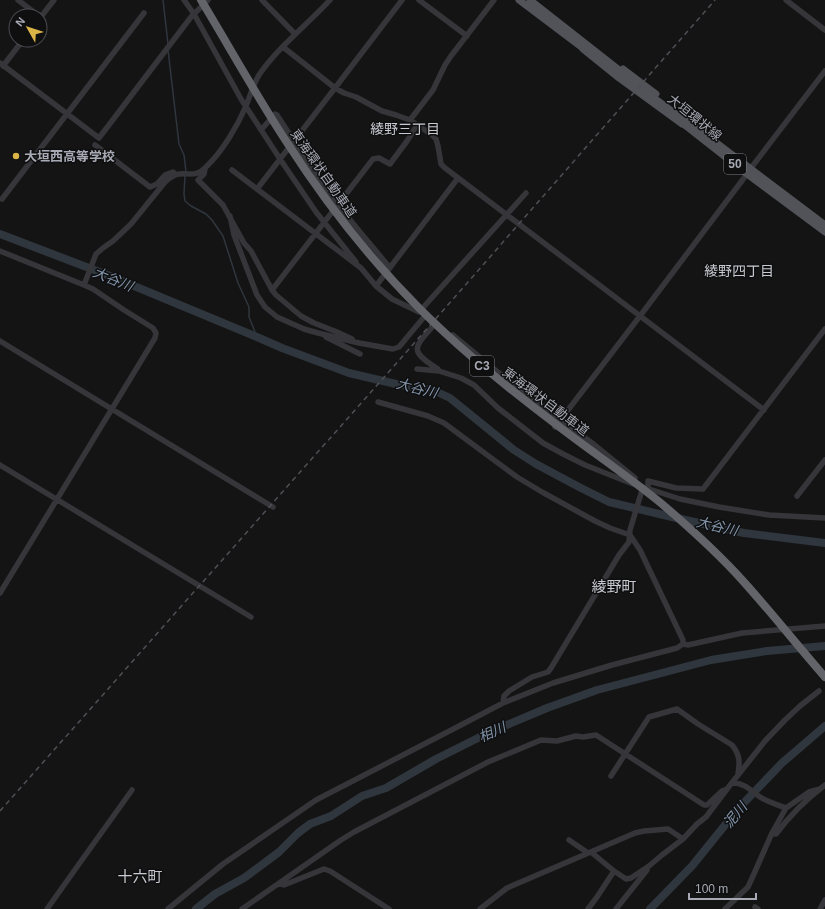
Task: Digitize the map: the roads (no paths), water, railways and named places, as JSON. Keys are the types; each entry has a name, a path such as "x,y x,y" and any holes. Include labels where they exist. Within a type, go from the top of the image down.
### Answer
{"highway":[{"name":"東海環状自動車道","path":"201,0 308,174 372,258 442,330 484,368 559,427 661,503 692,530 741,580 825,677"}],"main road":[{"name":"大垣環状線","path":"519,0 582,44"},
{"name":"大垣環状線","path":"530,0 585,48 684,120 687,124 825,232"},
{"path":"582,44 588,44 642,83 686,118 687,124"},
{"name":"大垣環状線","path":"749,171 825,225"}],"street":[{"path":"18,0 28,8"},
{"path":"47,8 54,0"},
{"path":"184,0 194,14 241,100 280,159 325,223 376,286 392,298 419,312 424,317 445,329 499,373 592,443 638,481 643,488"},
{"path":"16,48 2,64 100,138 172,42 194,14 208,0"},
{"path":"262,0 295,34"},
{"path":"85,282 96,254 114,241 131,224 165,182 176,175 192,175 205,169 215,158 230,136 246,106 254,84 260,75 295,34 330,0"},
{"path":"257,189 402,0"},
{"path":"419,0 467,36"},
{"path":"410,120 433,90 445,65 494,0"},
{"path":"786,0 825,30"},
{"path":"2,199 144,13"},
{"path":"283,47 335,88 382,111 410,120 431,134 436,140 441,164 444,168 764,410"},
{"path":"555,428 825,72"},
{"path":"261,130 275,114 277,115 338,205 390,268"},
{"path":"272,290 373,159 379,158 390,164 407,141 416,125"},
{"path":"95,145 150,187 157,184 165,176 172,172 176,175"},
{"path":"205,169 204,174 198,180 223,205 276,295 301,316 359,343"},
{"path":"232,170 361,268"},
{"path":"376,286 458,178"},
{"path":"419,312 526,193"},
{"path":"230,216 234,235 257,295 265,307 277,317 304,329 318,333 359,343 393,349 398,347 424,317"},
{"path":"0,251 85,282 124,310 154,328 156,333 155,338 112,410 0,593"},
{"path":"435,324 420,341 417,348 422,359 439,371"},
{"path":"503,703 504,696 509,691 532,677 548,672 551,668 619,555 629,542 630,533 643,488 648,481 676,488 703,489 825,329"},
{"path":"318,333 360,354"},
{"path":"0,341 273,507"},
{"path":"417,369 439,371 461,378 474,385 498,408 543,443 585,465 643,488 680,499 719,507 769,515 825,518"},
{"path":"378,402 428,416 444,423 517,477 542,492 600,524 630,533 640,550 683,644"},
{"path":"797,496 825,460"},
{"path":"0,465 251,618"},
{"path":"168,909 223,864 316,800 503,703 553,683 612,665 677,648 683,644 688,645 742,633 825,626"},
{"path":"569,840 626,879 631,878 649,866 683,839 706,817 765,741 800,706 819,692"},
{"path":"611,776 649,717 676,709 732,745 736,750 740,763 738,774"},
{"path":"242,909 354,832 488,762 541,740 558,741 576,736 583,737 596,735 704,805 707,805 722,791 727,789"},
{"path":"733,782 741,784 761,797 786,808"},
{"path":"725,909 748,887 772,833 786,808 809,792 822,787"},
{"path":"772,833 776,834 801,804 822,787"},
{"path":"47,909 132,790"},
{"path":"480,909 507,888 636,832 668,829 683,839"},
{"path":"616,909 649,866"},
{"path":"279,883 284,885 324,869 330,871 389,909"},
{"path":"588,909 614,871"},
{"path":"820,909 825,900"}],"waterway":[{"path":"163,0 168,44"},
{"path":"168,50 179,144 184,155 186,172"},
{"path":"185,176 185,201 206,214 223,236 238,283 249,307 249,317 257,337"},
{"name":"大谷川","path":"0,234 110,276 282,348 349,373 435,391 450,398 514,450 536,464 609,502 744,533 825,543"},
{"name":"相川","path":"196,909 215,894 244,878 263,864 279,852 298,833 310,824 331,816 362,796 386,788 436,759 488,733 547,708 597,690 711,660 767,651 825,646"},
{"name":"泥川","path":"650,909 692,866 738,809 782,763 825,726"}],"railway":[{"path":"0,811 440,314 715,0"}],"place":[{"name":"大垣西高等学校","path":"16,156"}],"district":[{"name":"綾野三丁目","path":"405,129"},
{"name":"綾野四丁目","path":"739,271"},
{"name":"綾野町","path":"614,587"},
{"name":"十六町","path":"140,877"}]}
